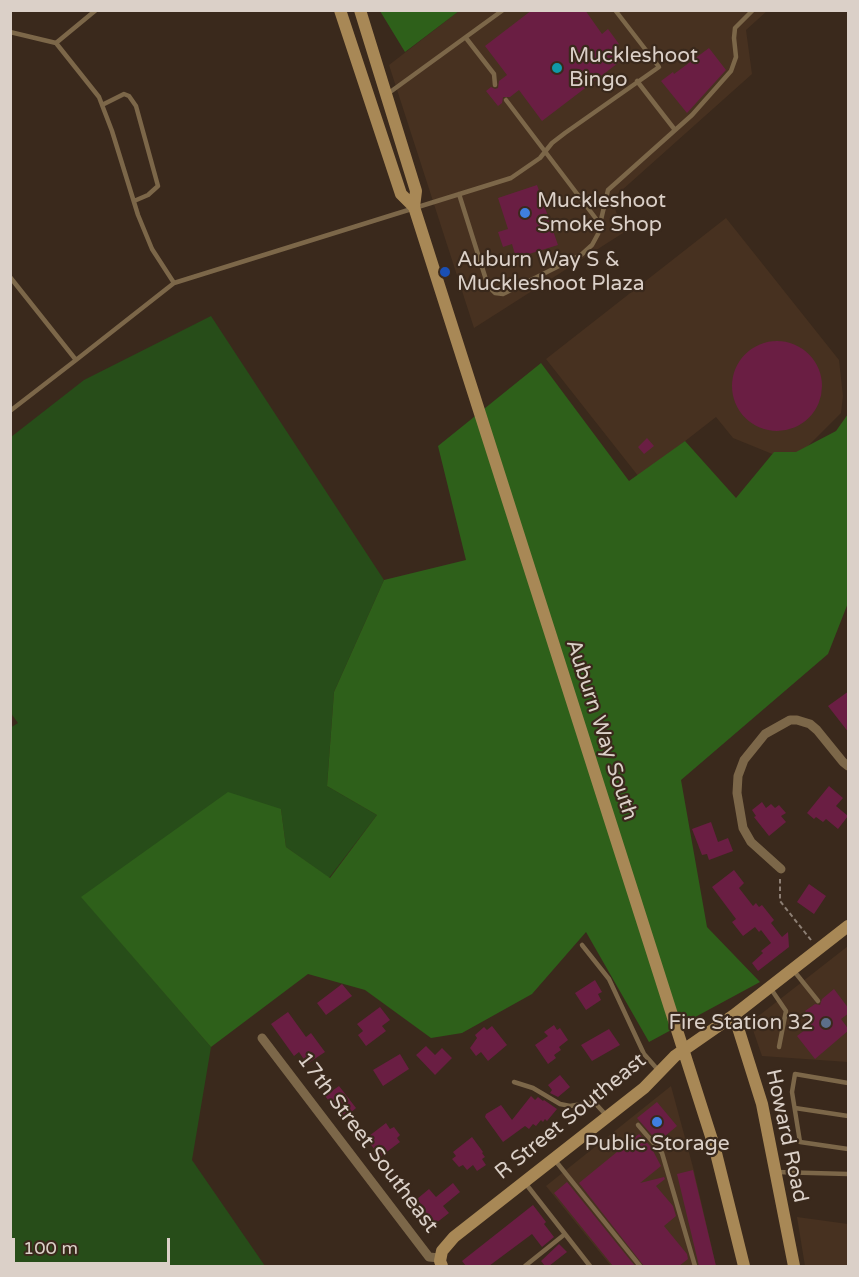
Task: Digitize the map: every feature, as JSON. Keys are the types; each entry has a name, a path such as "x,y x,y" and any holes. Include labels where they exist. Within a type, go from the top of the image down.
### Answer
{"main road":[{"name":"Auburn Way South","path":"340,10 401,194 414,207"},
{"name":"Auburn Way South","path":"360,10 416,191 414,207 718,1160 744,1266"},
{"name":"R Street Southeast","path":"441,1262 444,1248 454,1237 644,1088 682,1051 734,1015 849,926"},
{"name":"Howard Road","path":"734,1015 762,1104 794,1266"}],"street":[{"path":"781,869 750,842 742,828 736,793 738,776 744,760 765,734 790,720 797,720 810,724 817,730 843,762 849,766"},
{"name":"17th Street Southeast","path":"262,1038 429,1257 441,1262"}],"lane":[{"path":"56,43 96,10"},
{"path":"386,95 504,10"},
{"path":"10,411 174,283 511,178 540,158 565,133 658,67 615,10"},
{"path":"459,194 488,286 495,293 503,294 581,255 592,245 598,234 608,190 692,115 731,71 736,57 735,28 753,10"},
{"path":"10,32 56,43 99,97 152,249 174,283"},
{"path":"466,38 494,74 495,85"},
{"path":"637,81 675,130"},
{"path":"102,105 124,94 129,96 136,106 158,186 148,195 134,201"},
{"path":"506,100 600,224"},
{"path":"10,277 76,360"},
{"path":"582,945 609,979 644,1054 659,1071"},
{"path":"793,970 818,1001"},
{"path":"770,987 786,1011 779,1047"},
{"path":"849,1083 795,1074 792,1092 800,1143 849,1149"},
{"path":"514,1082 533,1088 560,1104 570,1106 594,1102 608,1117"},
{"path":"795,1108 849,1116"},
{"path":"638,1125 663,1154 695,1266"},
{"path":"554,1159 640,1266"},
{"path":"776,1172 849,1174"},
{"path":"524,1182 590,1266"},
{"path":"525,1266 565,1234"}],"path":[{"path":"781,869 780,901 819,950"}],"shaded area":[{"path":"459,11 767,11 746,30 752,74 612,199 623,233 474,328 389,65"},
{"path":"726,218 839,360 843,396 841,413 792,462 733,438 716,417 639,477 546,359"},
{"path":"848,946 848,1062 762,1056 752,1021"},
{"path":"671,1086 716,1266 611,1266 546,1186"},
{"path":"797,1217 848,1224 848,1266 805,1266"}],"green space":[{"path":"380,11 459,11 405,52"},
{"path":"211,316 384,580 334,692 327,786 377,815 329,878 286,847 281,809 82,897 211,1047 192,1160 265,1266 11,1266 10,728 18,723 10,712 11,437 84,380"},
{"path":"541,363 629,481 685,441 736,498 774,452 796,452 836,431 848,414 848,603 828,654 681,780 707,927 760,982 649,1042 586,932 532,994 462,1033 431,1038 365,990 308,974 211,1047 81,897 228,792 281,809 286,847 330,878 377,815 327,786 334,692 384,580 466,560 438,446"}],"building":[{"name":"Muckleshoot Bingo","path":"532,10 585,10 602,34 608,29 619,44 613,48 622,60 542,121 519,90 510,97 503,97 502,103 498,106 486,91 491,87 498,88 499,81 507,75 485,46"},
{"path":"709,48 726,70 687,113 661,81"},
{"name":"Muckleshoot Smoke Shop","path":"537,185 558,245 516,258 512,244 503,247 498,232 508,229 498,198"},
{"path":"777,341 802,349 814,361 822,386 814,411 802,423 777,431 752,423 740,411 732,386 740,361 752,349"},
{"path":"647,438 654,446 644,454 638,447"},
{"path":"849,691 849,733 828,706"},
{"path":"829,786 843,798 836,806 848,816 838,829 826,819 823,822 807,813"},
{"path":"762,802 766,808 771,804 775,808 779,805 786,813 781,816 786,822 769,836 754,817 756,816 752,810"},
{"path":"711,822 718,842 728,838 733,851 709,860 707,854 702,855 692,829"},
{"path":"734,870 744,883 739,888 753,906 756,903 759,907 762,905 774,920 771,923 782,937 788,932 789,947 758,971 752,963 771,943 761,930 759,932 755,927 743,936 732,922 736,919 712,887"},
{"path":"809,884 826,896 814,914 797,902"},
{"path":"595,980 602,992 598,994 601,1000 586,1010 575,993"},
{"path":"342,984 352,996 326,1015 317,1003"},
{"name":"Fire Station 32","path":"834,989 849,1009 849,1013 841,1019 849,1030 815,1059 797,1036 810,1026 806,1020 810,1017 805,1011 815,1004 820,1005 822,999"},
{"path":"380,1007 390,1020 382,1026 386,1031 366,1046 358,1035 363,1031 357,1024"},
{"path":"288,1012 306,1037 311,1033 325,1052 307,1064 299,1052 294,1056 271,1024"},
{"path":"554,1025 557,1030 560,1028 568,1040 559,1047 561,1050 554,1055 556,1058 548,1064 535,1045 548,1036 544,1032"},
{"path":"492,1026 507,1045 488,1061 481,1052 476,1056 470,1048 477,1038 475,1035 484,1027 487,1030"},
{"path":"609,1029 620,1045 592,1061 581,1045"},
{"path":"426,1046 435,1055 442,1048 452,1058 435,1075 416,1055"},
{"path":"400,1054 409,1069 383,1086 373,1070"},
{"path":"560,1075 570,1087 558,1097 550,1093 552,1090 548,1085"},
{"path":"339,1086 356,1108 343,1119 325,1096"},
{"path":"531,1096 535,1100 538,1097 544,1100 557,1109 547,1121 541,1120 529,1129 525,1126 503,1142 485,1117 486,1114 501,1105 512,1120"},
{"name":"Public Storage","path":"657,1102 677,1126 658,1142 637,1118"},
{"path":"386,1123 390,1129 394,1127 400,1135 397,1138 400,1142 380,1157 369,1142 372,1140 369,1136"},
{"path":"639,1134 651,1147 661,1166 640,1183 664,1177 665,1179 656,1186 673,1206 676,1216 664,1226 687,1254 688,1259 679,1266 644,1266 579,1183"},
{"path":"472,1137 485,1157 482,1159 486,1165 477,1171 473,1165 467,1170 463,1165 459,1167 452,1159 456,1156 453,1152"},
{"path":"693,1170 716,1266 699,1266 677,1174"},
{"path":"567,1182 635,1266 613,1266 554,1193"},
{"path":"453,1183 460,1192 443,1206 449,1213 431,1227 419,1212 424,1208 417,1199 429,1189 436,1197"},
{"path":"533,1205 554,1237 542,1247 532,1234 489,1266 466,1266 462,1261"},
{"path":"559,1244 567,1252 549,1266 545,1266 541,1261"}],"place":[{"name":"Muckleshoot Bingo","path":"557,68"},
{"name":"Muckleshoot Smoke Shop","path":"525,213"},
{"name":"Auburn Way S & Muckleshoot Plaza","path":"445,272"},
{"name":"Fire Station 32","path":"826,1023"},
{"name":"Public Storage","path":"657,1122"}]}
